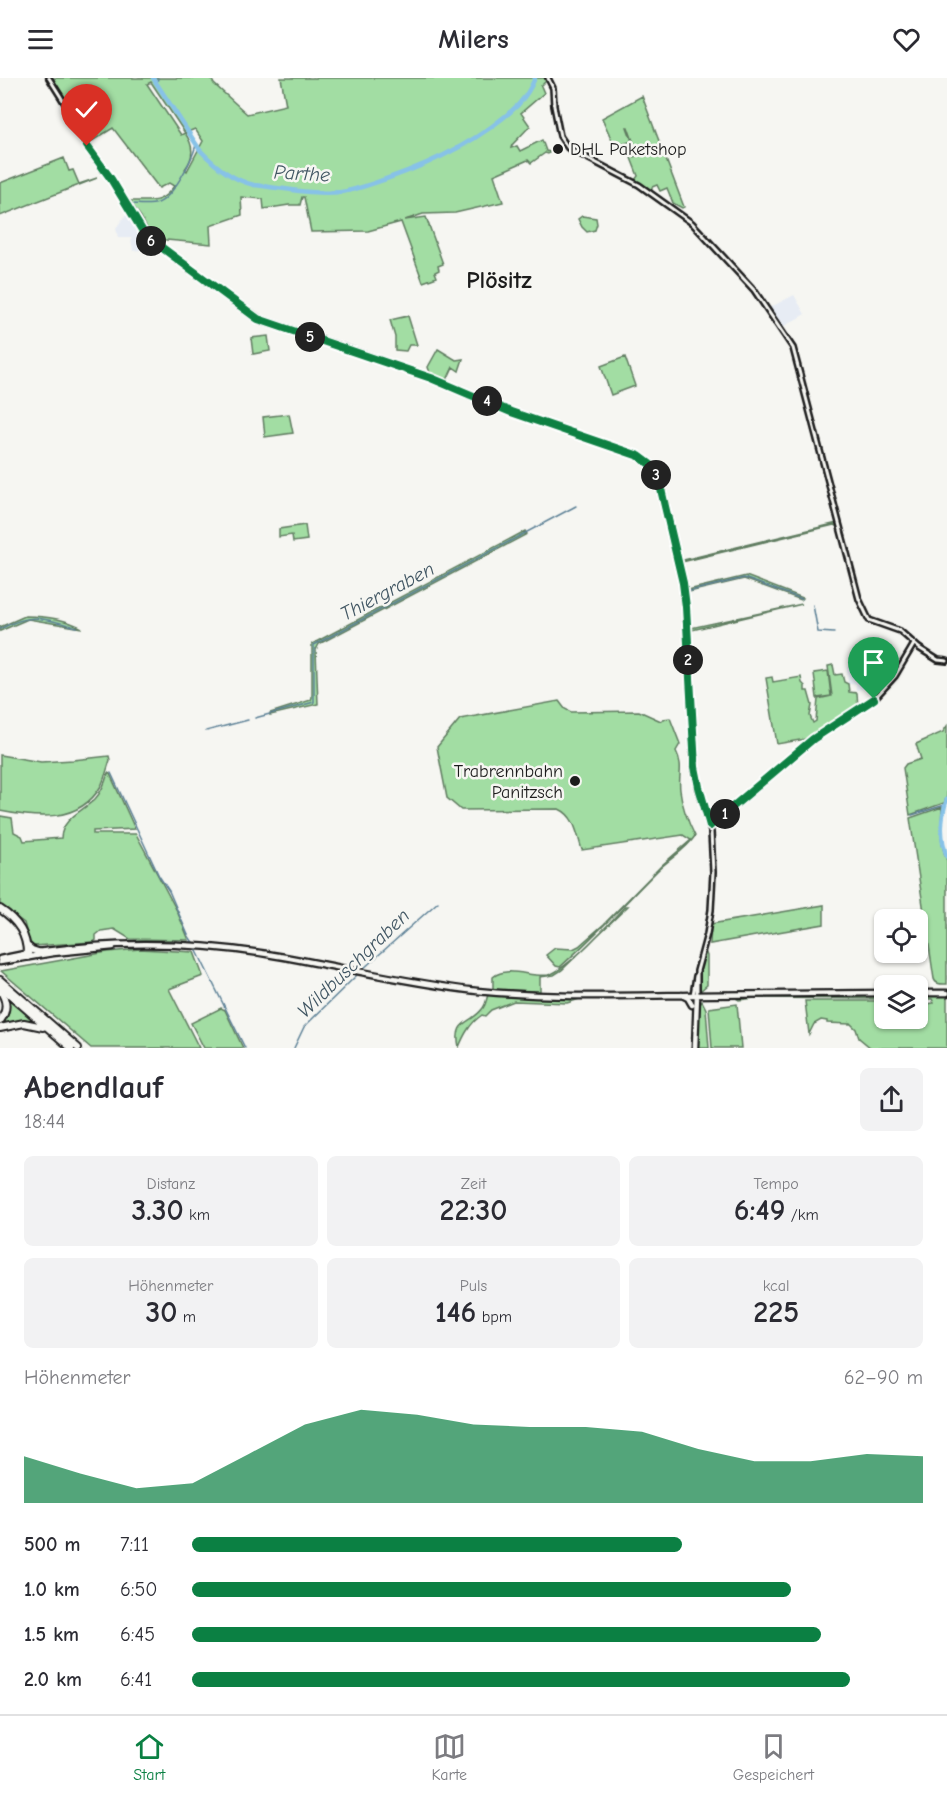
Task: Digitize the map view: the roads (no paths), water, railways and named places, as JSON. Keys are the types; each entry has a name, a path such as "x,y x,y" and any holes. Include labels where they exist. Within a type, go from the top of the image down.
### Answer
{"highway":[{"path":"0,909 17,923 27,955"},
{"path":"22,934 27,955"},
{"path":"26,946 38,952"},
{"path":"0,980 78,1048"},
{"path":"0,988 6,1005 5,1014 0,1021"},
{"path":"0,988 71,1048"},
{"path":"0,1028 28,1023 40,1025 52,1031"}],"main road":[{"path":"27,955 96,945 195,946 267,954 431,985 515,994 874,993"},
{"path":"0,960 125,945"},
{"path":"928,993 947,993"},
{"path":"682,995 688,998 695,1017"},
{"path":"692,1005 695,995"},
{"path":"695,995 695,1048"}],"street":[{"path":"49,78 71,113 92,154 111,179 145,235 253,316 281,328 338,345 431,378 511,412 639,456 651,465 660,485 683,583 695,767 710,826 713,872 711,910 697,971 695,995"},
{"path":"548,78 553,88 560,136 568,148 639,185 692,223 754,290 793,348 859,599 869,620 900,631 914,644 938,660 947,661"},
{"path":"710,826 813,739 874,699 894,678 914,644"}],"waterway":[{"name":"Parthe","path":"153,78 200,150 224,172 254,185 330,193 352,190 386,179 421,166 456,149 504,118 518,105 535,78"},
{"name":"Parthe","path":"157,82 158,78"},
{"path":"130,204 158,203 170,194 196,145"},
{"name":"Thiergraben","path":"656,483 683,593"},
{"name":"Thiergraben","path":"255,718 314,702 314,645 576,506"},
{"name":"Thiergraben","path":"686,592 744,578 802,599"},
{"name":"Wildbuschgraben","path":"813,605 818,632 834,633"},
{"path":"0,629 11,623 30,618 46,619 77,627"},
{"name":"Thiergraben","path":"206,731 248,720"},
{"path":"111,773 194,944"},
{"name":"Parthe","path":"947,799 942,828 947,857"},
{"path":"912,815 945,805"},
{"name":"Wildbuschgraben","path":"363,969 438,902"},
{"path":"196,949 245,1048"},
{"name":"Wildbuschgraben","path":"294,1048 304,1027 359,973"}],"place":[{"name":"DHL Paketshop","path":"558,149"},
{"name":"Trabrennbahn Panitzsch","path":"575,781"}],"district":[{"name":"Plösitz","path":"499,280"}]}
